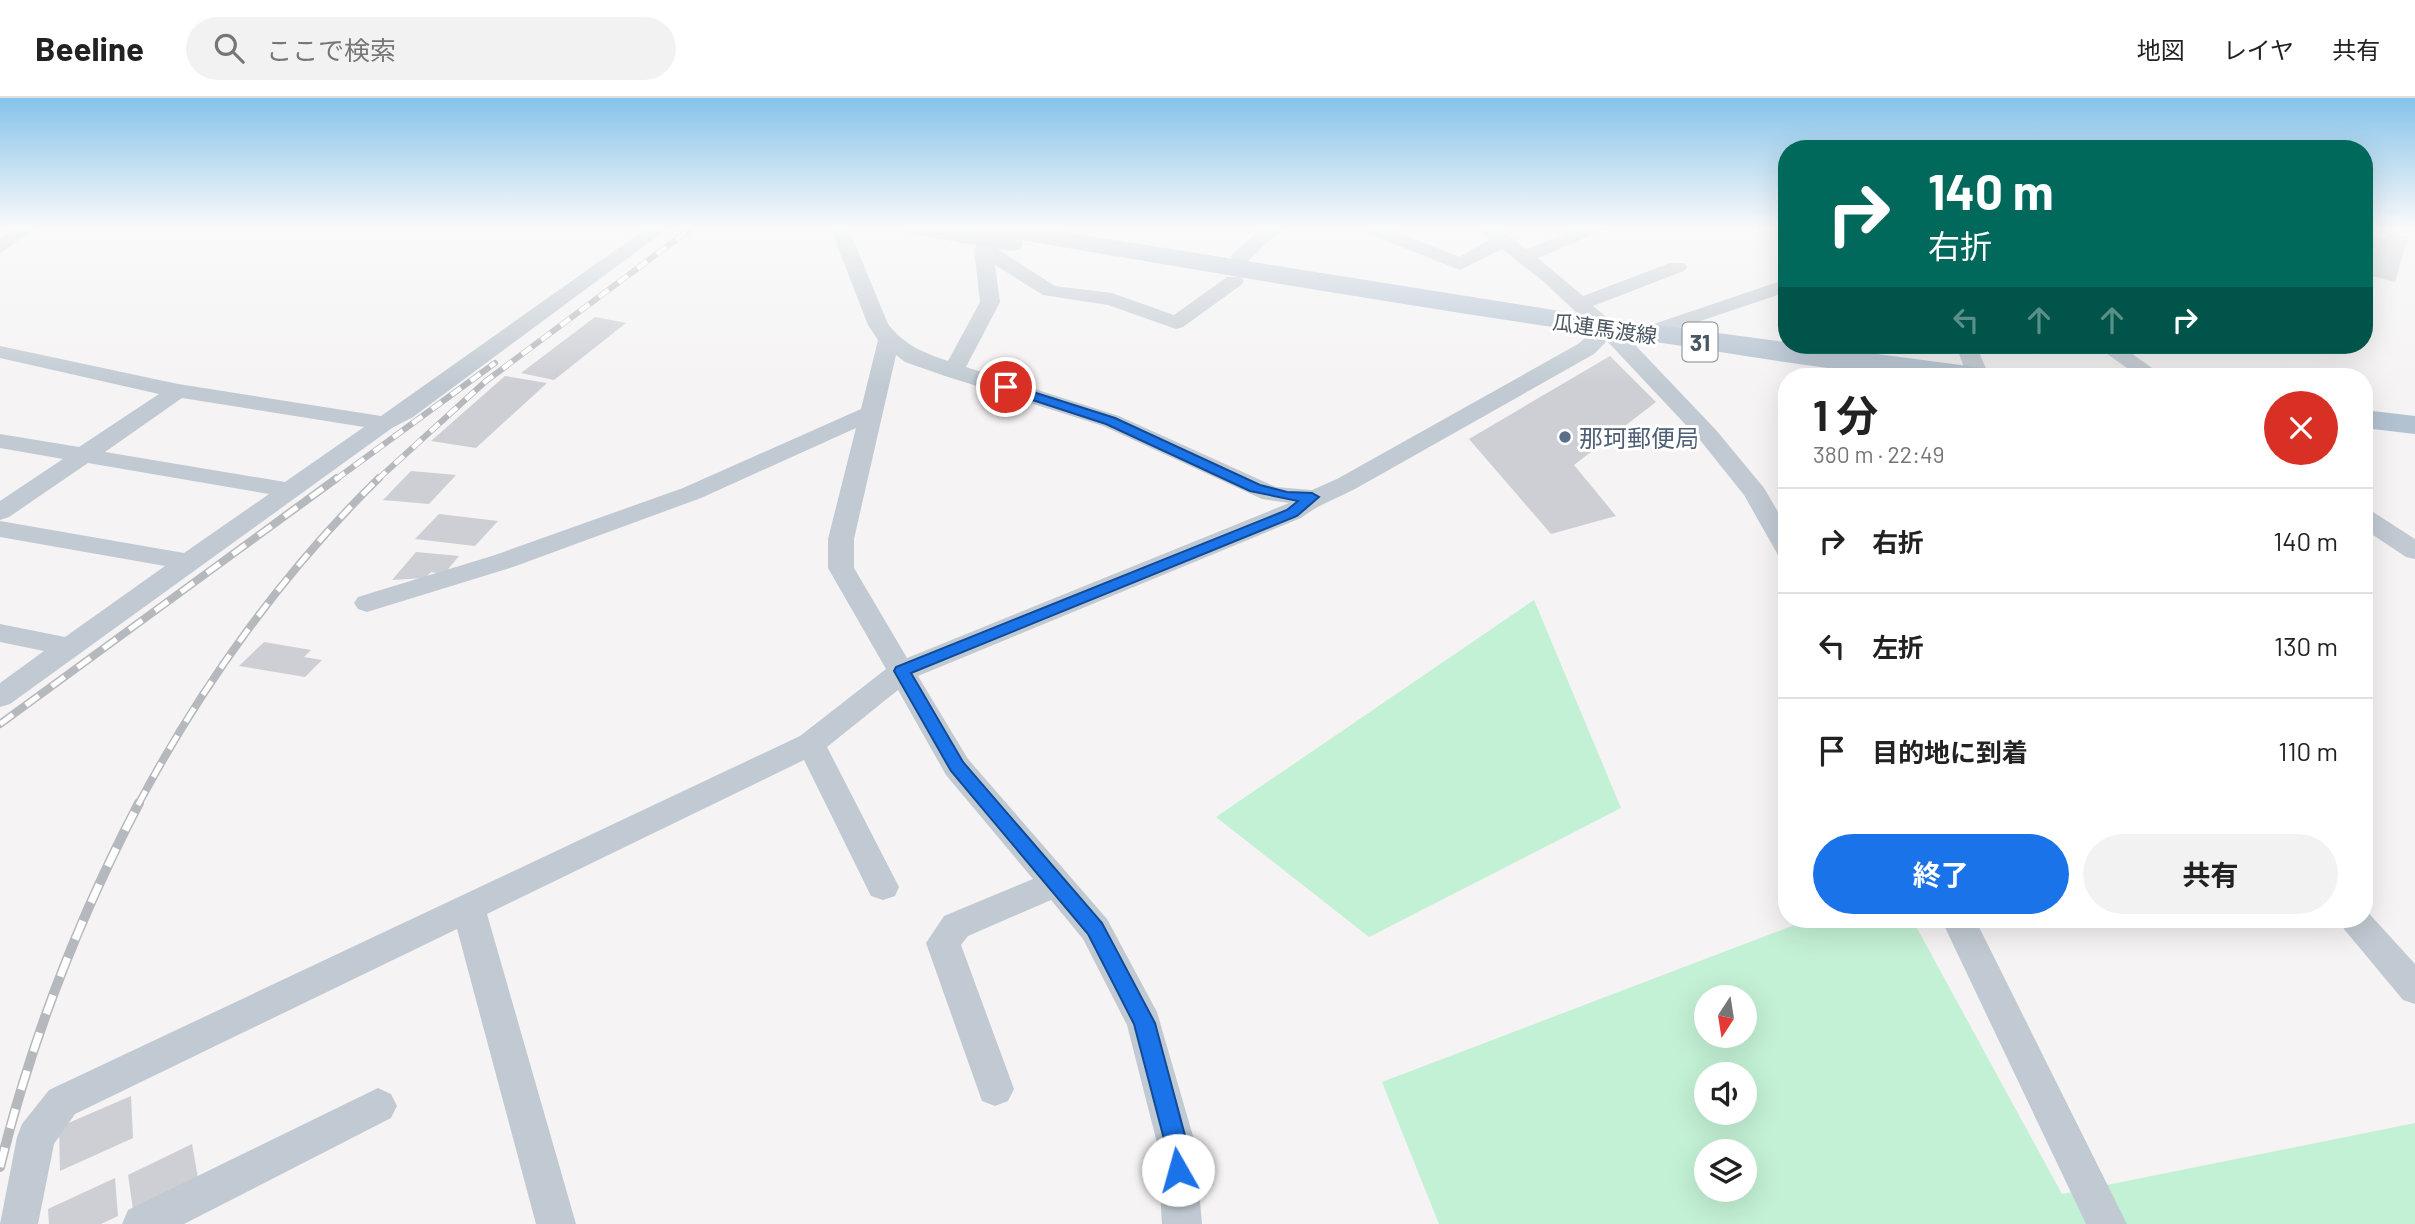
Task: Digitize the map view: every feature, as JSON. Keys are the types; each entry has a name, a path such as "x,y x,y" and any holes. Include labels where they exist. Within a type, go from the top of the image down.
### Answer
{"main road":[{"name":"瓜連馬渡線","path":"1299,280 1609,329 1778,351"},
{"name":"瓜連馬渡線","path":"1802,354 1913,368"},
{"path":"2373,420 2415,425"}],"street":[{"path":"0,697 589,280"},
{"path":"859,280 868,303 889,340 913,357 1111,421 1255,488 1286,496 1325,495 1586,349 1609,329"},
{"path":"953,371 990,302 987,280"},
{"path":"1035,280 1050,291 1112,299 1176,323 1226,280"},
{"path":"1553,280 1609,329 1708,435 1755,493 1778,533"},
{"path":"1581,304 1644,280"},
{"path":"1643,334 1778,288"},
{"path":"889,340 841,538 841,568 957,767 1095,929 1144,1023 1176,1143 1182,1224"},
{"path":"0,352 178,391 384,423"},
{"path":"2119,354 2140,368"},
{"path":"0,512 178,391"},
{"path":"367,603 504,561 692,493 870,413"},
{"path":"0,441 290,490"},
{"path":"18,1224 36,1137 62,1102 469,910 811,744 902,671 1292,513 1312,497"},
{"path":"2373,523 2415,551"},
{"path":"0,529 188,562"},
{"path":"0,633 70,646"},
{"path":"811,744 883,887"},
{"path":"996,1089 943,943 956,926 1057,883"},
{"path":"469,910 556,1224"},
{"path":"1962,928 2107,1224"},
{"path":"2364,928 2415,989"},
{"path":"142,1224 378,1106"}],"green space":[{"path":"1534,600 1621,808 1369,937 1216,817"},
{"path":"1786,928 1917,928 2062,1194 2415,1123 2415,1224 1439,1224 1382,1082"}],"building":[{"path":"595,317 626,323 554,380 521,373"},
{"path":"1610,356 1656,402 1574,465 1616,516 1551,534 1469,439"},
{"path":"505,376 547,383 476,448 431,441"},
{"path":"411,471 456,475 429,504 383,500"},
{"path":"439,514 498,521 475,546 415,539"},
{"path":"416,552 459,556 444,574 431,572 425,578 392,580"},
{"path":"264,642 311,650 304,657 322,660 305,677 239,666"},
{"path":"131,1096 133,1138 60,1171 59,1127"},
{"path":"192,1144 198,1178 133,1210 128,1175"},
{"path":"115,1178 118,1216 101,1224 49,1224 48,1209"}],"railway":[{"path":"377,480 486,381 622,280"},
{"path":"335,480 495,363"},
{"path":"0,724 337,478"},
{"path":"138,805 189,717 246,632 310,552 377,480"},
{"path":"0,1167 26,1073 59,981 96,891 139,803"}],"place":[{"name":"那珂郵便局","path":"1565,437"}],"route":[{"path":"1006,387 1111,421 1271,494 1312,497 1292,513 902,671 957,767 1095,929 1144,1023 1176,1143 1178,1170"}]}
